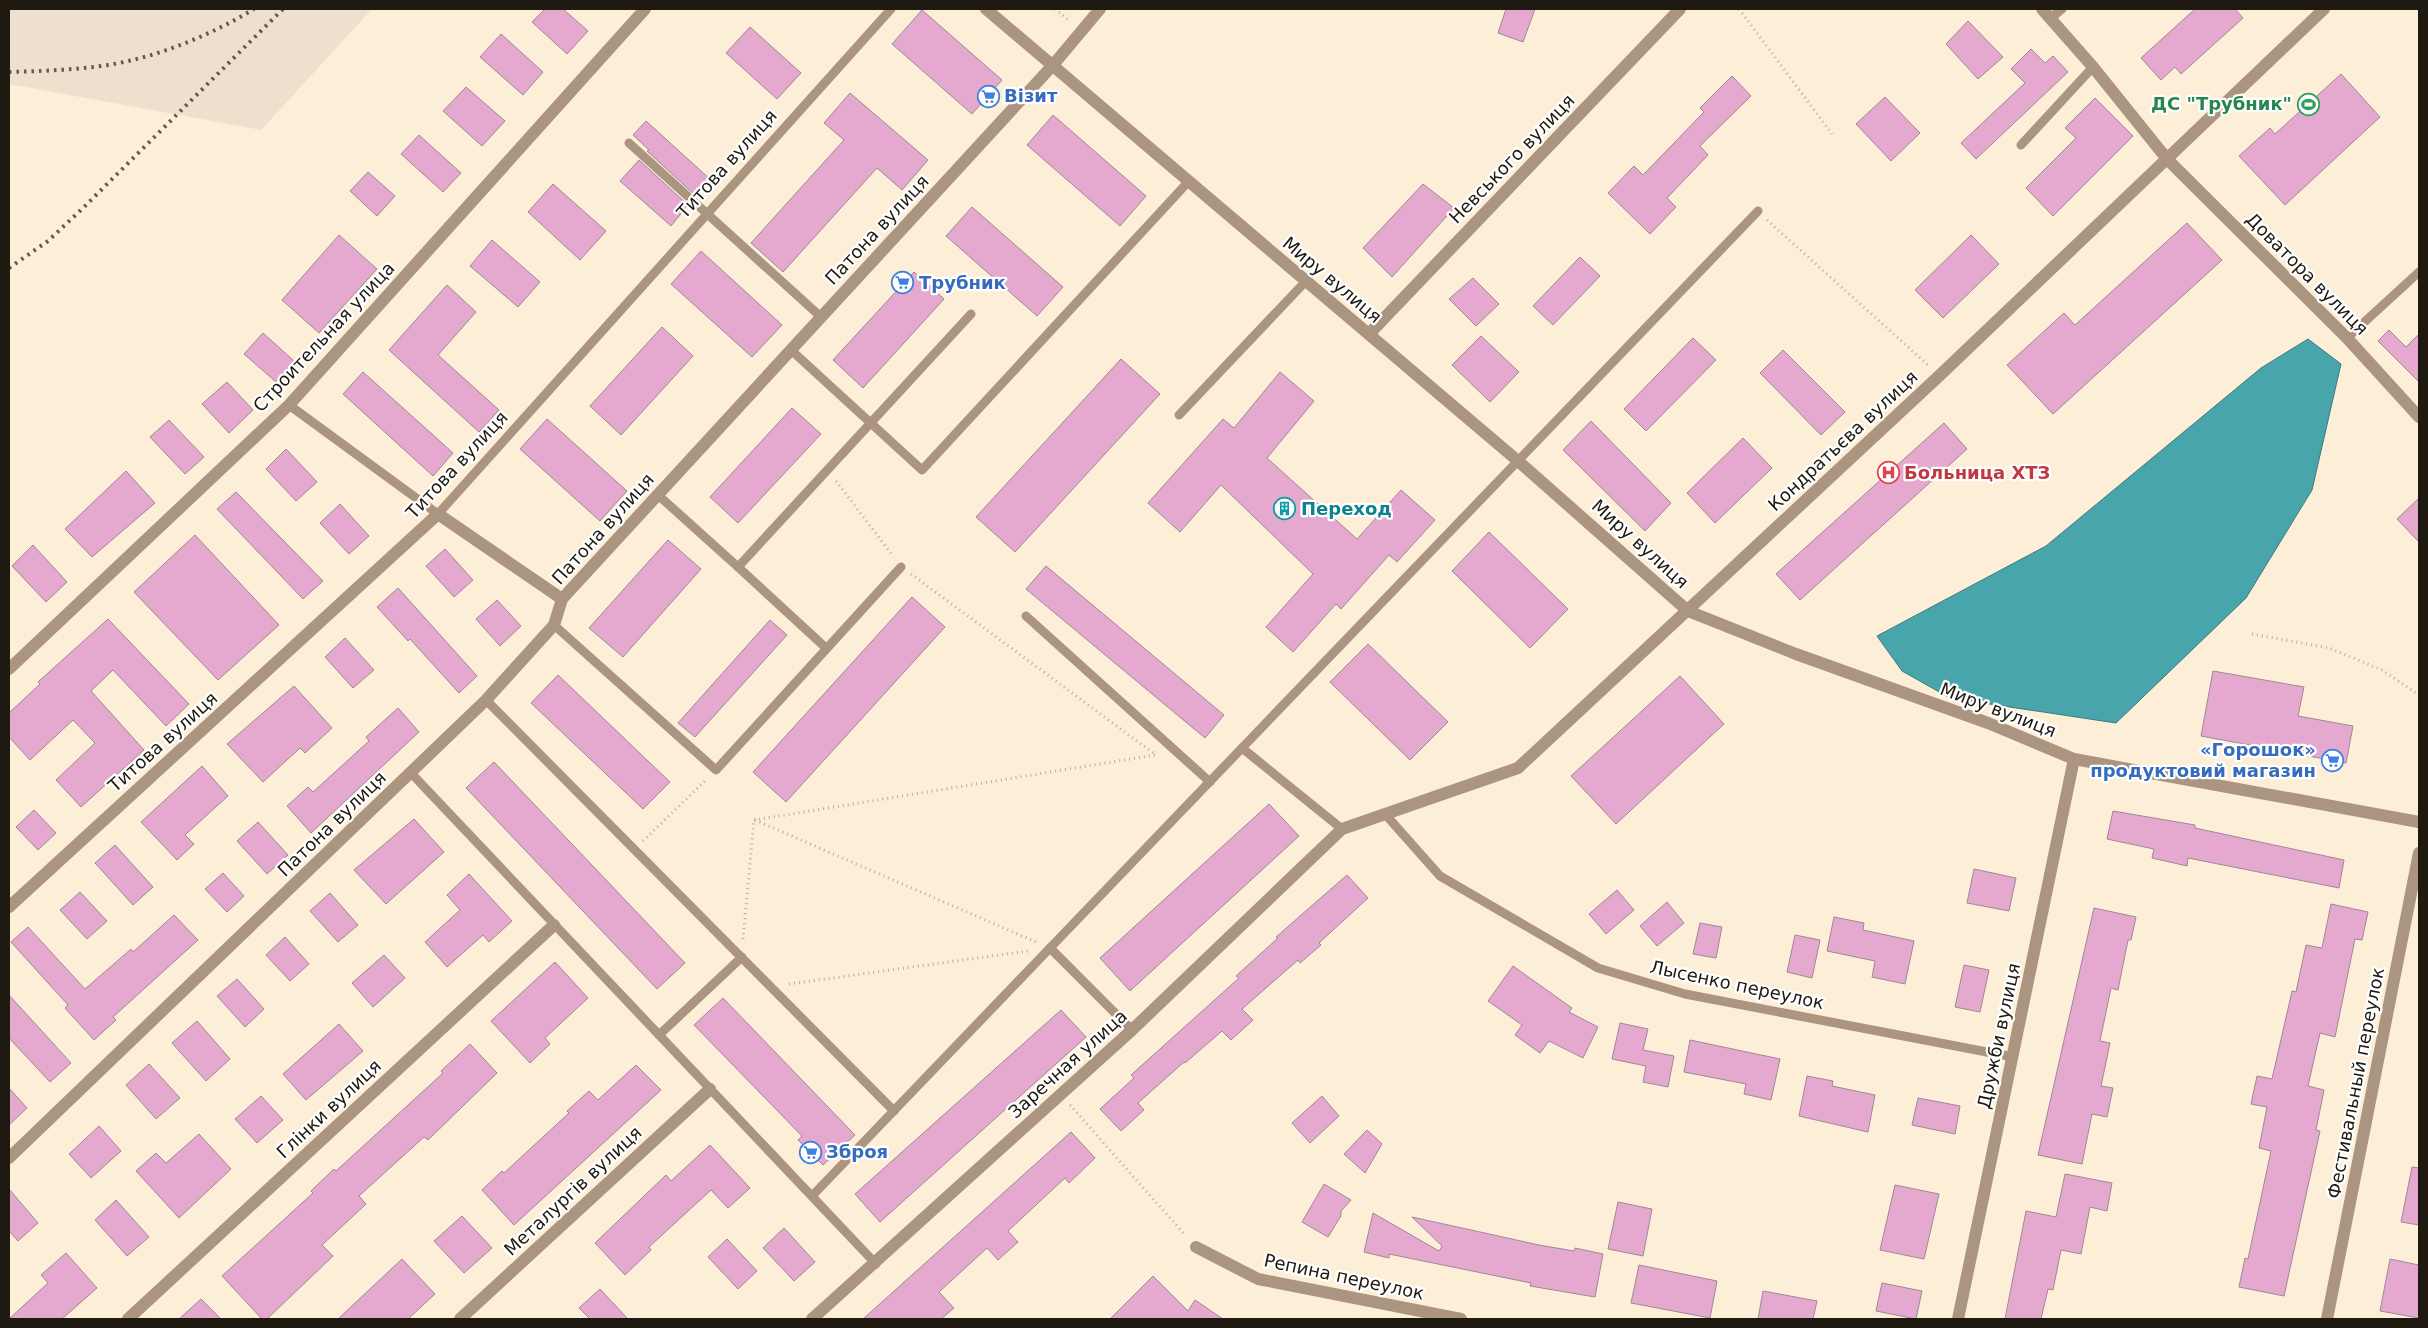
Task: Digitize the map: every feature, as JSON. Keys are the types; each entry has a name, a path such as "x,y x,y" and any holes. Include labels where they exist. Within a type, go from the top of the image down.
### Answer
{"street":[{"name":"Строительная улица","path":"9,669 289,405 644,9"},
{"name":"Миру вулиця","path":"986,9 1306,281 1370,333 1688,610 1796,654 1988,723 2074,759 2419,822"},
{"name":"Патона вулиця","path":"9,1158 486,700 554,625 562,599 1052,65 1100,9"},
{"name":"Невського вулиця","path":"1370,333 1680,9"},
{"path":"2042,9 2093,67 2167,159"},
{"name":"Кондратьєва вулиця","path":"1342,829 1518,768 1939,376 2324,9"},
{"name":"Доватора вулиця","path":"2167,159 2346,338 2419,417"},
{"path":"438,514 562,599"},
{"name":"Титова вулиця","path":"9,907 438,514"},
{"name":"Дружби вулиця","path":"1958,1319 2074,759"},
{"name":"Заречная улица","path":"812,1319 876,1264 1132,1030 1342,829"},
{"name":"Фестивальный переулок","path":"2327,1319 2419,853"},
{"name":"Глінки вулиця","path":"128,1319 554,925"},
{"name":"Металургів вулиця","path":"460,1319 710,1089"},
{"name":"Репина переулок","path":"1196,1247 1258,1279 1461,1319"}],"lane":[{"name":"Титова вулиця","path":"438,514 892,9"},
{"path":"2051,18 2062,9"},
{"path":"2021,145 2093,67"},
{"path":"629,143 821,317"},
{"path":"791,350 922,470 1189,181"},
{"path":"812,1196 1758,211"},
{"path":"2346,338 2419,272"},
{"path":"1179,415 1306,281"},
{"path":"738,568 971,314"},
{"path":"289,405 438,514"},
{"path":"658,494 826,648"},
{"path":"554,625 716,770 901,567"},
{"path":"1026,616 1210,782"},
{"path":"486,700 894,1111"},
{"path":"1242,748 1342,829"},
{"path":"411,773 876,1264"},
{"name":"Лысенко переулок","path":"1385,814 1440,876 1598,968 1684,994 2013,1057"},
{"path":"1050,948 1132,1030"},
{"path":"659,1035 742,957"}],"path":[{"path":"1055,9 1061,14"},
{"path":"1739,9 1832,134"},
{"path":"1758,211 1939,376"},
{"path":"754,820 1156,755 901,567 828,470"},
{"path":"2252,634 2329,648 2382,670 2419,695"},
{"path":"635,849 716,770"},
{"path":"754,820 1050,948"},
{"path":"742,957 754,820"},
{"path":"771,986 1050,948"},
{"path":"1061,1095 1196,1247"}],"shaded area":[{"path":"9,9 372,9 261,130 9,84"}],"water":[{"path":"2308,339 2341,364 2312,490 2246,598 2116,723 1950,698 1902,671 1877,636 2046,546 2261,368"}],"building":[{"path":"545,9 563,9 588,31 567,54 532,22"},
{"path":"1506,9 1535,9 1523,42 1498,33"},
{"path":"2195,9 2235,9 2243,18 2181,74 2175,67 2161,80 2141,58"},
{"path":"922,10 1002,80 972,114 892,44"},
{"path":"1968,21 2003,57 1978,79 1946,44"},
{"path":"750,27 801,73 777,99 726,53"},
{"path":"501,34 543,72 523,95 480,57"},
{"path":"2031,49 2045,63 2053,56 2068,72 1976,159 1961,143 2025,83 2011,69"},
{"path":"2341,74 2380,117 2285,205 2239,156 2270,128 2275,134"},
{"path":"1732,76 1751,96 1700,146 1708,155 1667,198 1676,207 1650,234 1608,193 1634,166 1643,175 1704,112 1700,108"},
{"path":"466,87 505,121 482,146 443,111"},
{"path":"850,93 928,160 902,190 877,168 783,272 751,243 844,140 824,123"},
{"path":"1885,97 1920,133 1891,161 1856,124"},
{"path":"2095,98 2133,136 2053,216 2026,188 2076,138 2065,128"},
{"path":"1053,115 1146,196 1120,226 1027,145"},
{"path":"646,121 711,180 696,196 647,151 649,150 633,135"},
{"path":"419,135 461,173 443,192 401,154"},
{"path":"639,160 688,205 671,226 620,181"},
{"path":"368,172 395,196 377,216 350,191"},
{"path":"553,184 606,231 580,260 528,212"},
{"path":"1423,184 1454,208 1392,277 1363,248"},
{"path":"972,207 1063,287 1037,316 946,236"},
{"path":"2187,223 2222,260 2053,414 2007,365 2064,313 2075,325"},
{"path":"339,235 377,269 319,333 282,300"},
{"path":"1971,235 1999,264 1943,318 1915,290"},
{"path":"492,240 540,282 518,307 470,266"},
{"path":"701,251 782,325 752,357 671,284"},
{"path":"1580,257 1600,276 1553,325 1533,306"},
{"path":"914,272 944,299 863,388 833,360"},
{"path":"1473,278 1499,304 1476,326 1449,299"},
{"path":"447,285 476,312 438,355 499,410 479,432 389,350"},
{"path":"662,327 693,356 621,435 590,406"},
{"path":"2389,330 2406,347 2419,334 2419,382 2378,341"},
{"path":"263,333 294,361 276,382 244,354"},
{"path":"1481,336 1519,372 1490,402 1452,365"},
{"path":"1693,338 1716,360 1646,431 1624,409"},
{"path":"1783,350 1845,412 1821,435 1760,373"},
{"path":"1121,359 1160,394 1015,552 976,517"},
{"path":"363,372 453,453 433,476 343,394"},
{"path":"1280,372 1314,401 1267,458 1357,539 1401,490 1435,520 1397,562 1389,555 1341,609 1336,604 1293,652 1266,627 1313,574 1221,485 1180,532 1148,503 1223,419 1234,428"},
{"path":"227,382 253,410 229,433 202,404"},
{"path":"792,408 821,434 738,523 710,497"},
{"path":"547,419 627,491 600,521 520,449"},
{"path":"169,420 204,457 185,474 150,437"},
{"path":"1591,421 1671,503 1645,531 1563,450"},
{"path":"1944,423 1967,449 1800,600 1776,574"},
{"path":"1743,438 1772,468 1715,523 1687,493"},
{"path":"286,449 317,482 296,501 266,469"},
{"path":"126,471 155,503 92,557 65,529"},
{"path":"236,492 323,581 303,599 217,509"},
{"path":"2419,498 2419,542 2397,519"},
{"path":"340,504 369,536 349,554 320,523"},
{"path":"1489,532 1568,609 1530,648 1452,571"},
{"path":"195,535 279,625 218,680 134,592"},
{"path":"668,540 701,569 623,657 589,628"},
{"path":"33,545 67,582 46,602 12,566"},
{"path":"445,549 473,580 454,597 426,566"},
{"path":"1046,566 1224,715 1205,738 1026,589"},
{"path":"398,588 477,676 459,693 410,639 408,641 377,607"},
{"path":"912,597 945,627 786,802 753,772"},
{"path":"497,600 521,626 500,646 476,619"},
{"path":"108,619 189,704 166,726 113,670 91,691 144,750 81,807 56,780 95,743 73,720 30,760 9,737 9,713 40,684 38,682"},
{"path":"770,620 787,635 695,737 678,723"},
{"path":"345,638 374,670 353,688 325,657"},
{"path":"1368,644 1448,722 1410,760 1330,682"},
{"path":"2213,671 2304,687 2298,716 2353,726 2346,763 2201,736"},
{"path":"558,675 670,782 643,809 531,703"},
{"path":"1680,676 1724,724 1616,824 1571,776"},
{"path":"294,686 332,728 305,753 300,748 263,782 227,744"},
{"path":"398,708 419,732 311,833 287,806 308,787 313,792 369,741 366,737"},
{"path":"494,762 685,963 657,989 466,788"},
{"path":"202,766 228,796 185,835 194,844 177,860 141,822"},
{"path":"1269,804 1299,836 1130,991 1100,958"},
{"path":"34,810 56,833 38,850 16,827"},
{"path":"2113,811 2195,825 2195,828 2344,860 2339,888 2188,858 2187,866 2152,858 2154,849 2107,839"},
{"path":"414,819 444,852 386,904 354,870"},
{"path":"258,822 288,855 267,874 237,841"},
{"path":"115,845 153,887 133,905 95,863"},
{"path":"1974,869 2016,878 2009,911 1967,903"},
{"path":"223,873 244,896 227,912 205,889"},
{"path":"469,874 512,921 489,942 483,935 447,967 425,942 460,910 447,895"},
{"path":"1347,875 1368,898 1319,943 1321,945 1300,963 1298,960 1242,1009 1253,1020 1231,1040 1222,1031 1184,1062 1138,1103 1144,1110 1121,1131 1100,1109 1134,1078 1131,1075 1239,978 1236,976 1278,938 1276,937"},
{"path":"1617,890 1634,910 1606,934 1589,914"},
{"path":"80,892 107,921 87,939 60,910"},
{"path":"330,893 358,925 338,942 310,911"},
{"path":"1667,902 1684,923 1657,946 1640,926"},
{"path":"2331,904 2368,912 2362,940 2355,939 2335,1037 2320,1033 2308,1086 2324,1090 2316,1130 2320,1131 2284,1296 2239,1287 2245,1258 2248,1259 2271,1151 2259,1148 2267,1107 2251,1104 2257,1076 2272,1079 2292,991 2296,992 2306,945 2322,948"},
{"path":"2094,908 2136,917 2131,940 2128,940 2118,990 2111,988 2100,1041 2110,1043 2101,1086 2113,1088 2107,1117 2092,1114 2082,1164 2038,1155"},
{"path":"174,915 198,940 113,1017 116,1020 94,1040 65,1008 68,1005 11,942 28,927 85,989 131,949 133,952"},
{"path":"1834,917 1864,923 1863,930 1914,941 1905,984 1872,977 1875,961 1827,951"},
{"path":"1700,923 1722,927 1716,958 1693,954"},
{"path":"1795,935 1820,940 1812,978 1787,972"},
{"path":"285,937 309,964 290,981 266,955"},
{"path":"384,955 405,978 373,1007 352,983"},
{"path":"555,962 588,998 545,1038 550,1044 530,1063 491,1021"},
{"path":"1964,965 1989,970 1980,1012 1955,1007"},
{"path":"1513,966 1572,1008 1569,1012 1598,1027 1583,1058 1549,1041 1540,1053 1515,1035 1522,1025 1488,1001"},
{"path":"237,979 264,1009 245,1027 217,996"},
{"path":"9,995 71,1063 50,1082 9,1038"},
{"path":"723,998 855,1135 823,1165 798,1140 802,1136 694,1025"},
{"path":"1061,1010 1086,1037 880,1222 855,1194"},
{"path":"197,1021 230,1059 206,1081 172,1043"},
{"path":"1620,1023 1648,1029 1643,1050 1674,1056 1668,1087 1643,1082 1646,1066 1612,1059"},
{"path":"339,1024 363,1051 306,1100 283,1074"},
{"path":"1690,1040 1780,1059 1771,1100 1744,1094 1746,1084 1684,1072"},
{"path":"470,1044 497,1073 428,1140 424,1137 359,1196 366,1204 322,1245 333,1256 267,1319 262,1319 222,1276 313,1193 311,1191 334,1169 336,1171 443,1073 441,1071"},
{"path":"149,1064 180,1098 156,1119 126,1085"},
{"path":"636,1065 661,1090 514,1225 482,1190 502,1171 504,1173 569,1113 567,1111 589,1091 598,1100"},
{"path":"1807,1076 1833,1081 1832,1086 1875,1095 1868,1132 1799,1116"},
{"path":"9,1088 27,1108 9,1125"},
{"path":"261,1096 283,1120 257,1143 235,1119"},
{"path":"1322,1096 1339,1116 1310,1143 1292,1123"},
{"path":"1918,1098 1960,1106 1955,1134 1912,1125"},
{"path":"99,1126 121,1151 91,1178 69,1154"},
{"path":"1367,1130 1382,1144 1365,1173 1344,1154"},
{"path":"1071,1132 1095,1158 1069,1183 1065,1178 1008,1231 1018,1242 998,1260 987,1248 939,1292 954,1308 941,1319 863,1319"},
{"path":"199,1134 231,1169 179,1218 136,1171 156,1153 166,1163"},
{"path":"710,1145 750,1188 728,1208 711,1190 649,1247 651,1250 625,1275 595,1243 666,1175 671,1181"},
{"path":"2412,1167 2419,1168 2419,1225 2401,1222"},
{"path":"2065,1174 2112,1183 2107,1211 2090,1207 2081,1254 2061,1250 2053,1290 2048,1289 2041,1319 2005,1319 2026,1211 2056,1217"},
{"path":"1324,1184 1351,1200 1341,1211 1341,1216 1328,1237 1302,1222"},
{"path":"1895,1185 1939,1194 1924,1259 1880,1250"},
{"path":"9,1189 38,1223 18,1241 9,1231"},
{"path":"116,1200 149,1237 127,1256 95,1220"},
{"path":"1618,1202 1652,1209 1643,1256 1608,1249"},
{"path":"1373,1213 1439,1251 1442,1246 1412,1217 1539,1245 1574,1251 1575,1248 1603,1254 1595,1297 1530,1286 1531,1283 1389,1254 1389,1258 1364,1252"},
{"path":"462,1216 492,1248 464,1273 434,1241"},
{"path":"784,1228 815,1262 794,1281 763,1248"},
{"path":"727,1239 757,1271 738,1289 708,1257"},
{"path":"66,1253 97,1288 62,1319 9,1319 48,1283 41,1275"},
{"path":"402,1259 435,1294 408,1319 338,1319"},
{"path":"2390,1259 2419,1265 2419,1318 2380,1311"},
{"path":"1639,1265 1717,1281 1710,1318 1631,1303"},
{"path":"1153,1276 1188,1311 1195,1300 1223,1319 1110,1319"},
{"path":"1882,1283 1922,1291 1916,1319 1876,1311"},
{"path":"600,1289 628,1319 590,1319 579,1308"},
{"path":"1763,1291 1817,1301 1813,1319 1758,1319"},
{"path":"201,1299 221,1319 179,1319"}],"railway":[{"path":"9,72 96,67 146,57 184,44 220,28 254,9"},
{"path":"9,268 48,241 83,208 283,9"}],"place":[{"name":"Візит","path":"988,96"},
{"name":"ДС \"Трубник\"","path":"2308,104"},
{"name":"Трубник","path":"903,283"},
{"name":"Больница ХТЗ","path":"1888,473"},
{"name":"Переход","path":"1285,509"},
{"name":"«Горошок» продуктовий магазин","path":"2332,760"},
{"name":"Зброя","path":"810,1152"}]}
